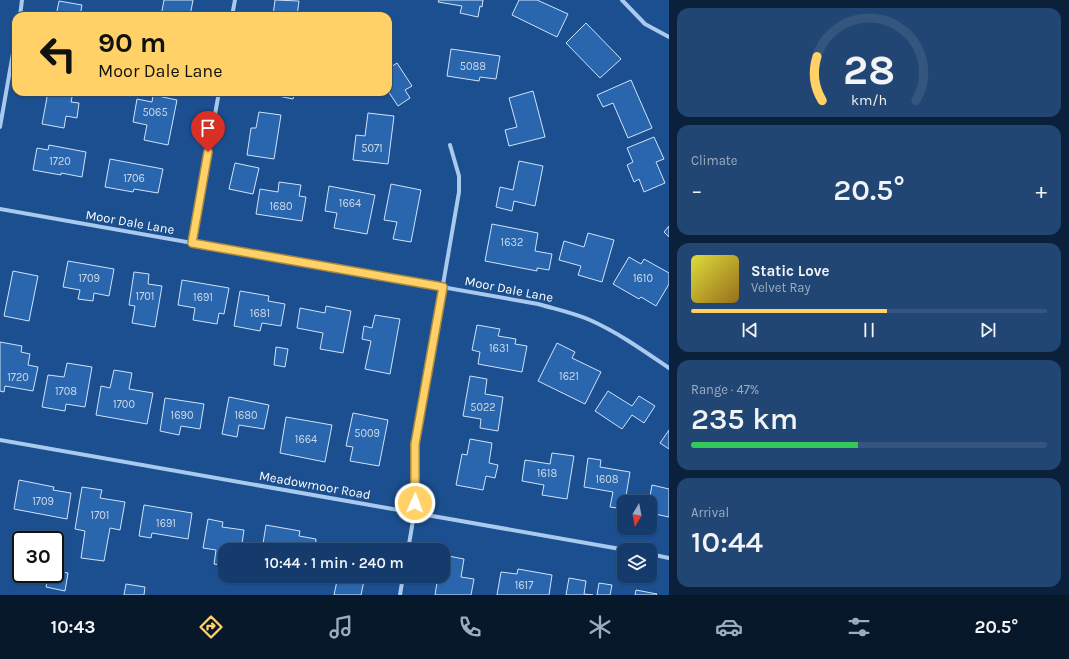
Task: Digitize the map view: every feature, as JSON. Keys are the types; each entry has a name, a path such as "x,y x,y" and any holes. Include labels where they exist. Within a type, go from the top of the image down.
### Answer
{"street":[{"path":"20,12 22,0"},
{"path":"233,12 235,0"},
{"path":"622,0 644,24 669,37"},
{"path":"0,127 12,59"},
{"path":"192,243 218,96"},
{"path":"409,543 416,489 415,444 459,192 460,176 450,145"},
{"name":"Moor Dale Lane","path":"0,209 538,304 590,320 624,337 669,368"},
{"name":"Meadowmoor Road","path":"0,440 617,548"},
{"path":"657,555 669,558"},
{"path":"400,595 402,583"}],"building":[{"path":"164,0 193,0 191,12 162,12"},
{"path":"275,0 299,1 298,12 274,12"},
{"path":"439,0 483,0 478,17 460,13 462,6 438,2"},
{"path":"519,0 537,0 568,14 557,37 512,15"},
{"path":"59,1 82,5 81,12 57,12"},
{"path":"586,23 621,59 600,78 566,43"},
{"path":"451,49 500,56 496,79 480,77 479,81 447,76"},
{"path":"397,63 412,86 405,90 410,98 398,106 391,96 392,66"},
{"path":"631,80 652,128 628,138 613,103 603,107 597,95"},
{"path":"533,91 545,137 509,146 505,130 517,127 509,98"},
{"path":"47,96 72,96 71,102 79,103 77,118 66,116 64,128 42,124"},
{"path":"153,96 177,100 168,145 144,140 147,125 133,122 137,99 152,102"},
{"path":"278,96 294,96 293,99"},
{"path":"259,112 281,115 274,159 247,155 251,128 256,128"},
{"path":"368,113 394,116 388,164 353,160 356,135 365,136"},
{"path":"654,137 664,159 656,162 665,183 644,192 639,179 634,182 627,165 633,162 627,148"},
{"path":"49,145 86,152 82,177 33,170 37,148 48,150"},
{"path":"110,159 163,169 158,193 134,189 133,192 105,187"},
{"path":"519,161 543,166 535,206 514,201 512,211 496,207 500,187 513,190"},
{"path":"235,163 259,168 253,194 229,189"},
{"path":"279,182 301,185 299,196 306,197 302,221 256,214 260,189 278,192"},
{"path":"391,184 421,190 411,242 393,239 397,222 384,220"},
{"path":"329,186 375,195 367,234 334,228 337,213 325,211"},
{"path":"492,224 538,233 535,251 552,254 549,270 537,268 537,271 485,261"},
{"path":"669,226 669,237 664,232"},
{"path":"588,233 614,240 602,282 578,275 581,266 559,260 564,241 584,247"},
{"path":"629,257 641,264 644,259 669,273 669,284 656,306 641,297 639,299 613,284"},
{"path":"68,261 114,269 109,296 94,293 93,301 78,299 80,290 63,287"},
{"path":"13,271 38,276 29,321 4,316"},
{"path":"134,272 149,274 148,284 162,286 155,327 132,323 135,306 129,305"},
{"path":"182,280 229,288 224,314 219,313 217,324 193,320 195,308 178,305"},
{"path":"240,291 269,296 268,301 285,304 281,326 262,323 260,331 234,326"},
{"path":"326,306 351,311 343,353 320,349 323,333 297,328 300,308 325,313"},
{"path":"375,315 400,319 390,374 365,369 371,341 362,339 364,326 372,328"},
{"path":"477,325 500,329 498,336 516,339 515,344 527,346 522,372 478,364 480,352 472,350"},
{"path":"0,342 22,346 21,352 30,354 28,365 38,367 33,391 5,386 4,392 0,391"},
{"path":"557,343 575,352 572,358 601,372 585,404 538,381"},
{"path":"276,347 288,349 285,367 274,365"},
{"path":"67,363 92,367 85,407 66,404 65,411 42,407 48,375 64,377"},
{"path":"114,370 132,373 129,389 153,393 147,424 96,415 101,386 110,388"},
{"path":"470,376 487,379 485,394 503,397 498,431 480,428 481,419 463,416"},
{"path":"608,391 632,406 639,396 655,406 644,423 632,415 622,429 595,411"},
{"path":"229,397 269,405 264,429 239,425 237,437 222,434"},
{"path":"165,398 204,404 200,429 181,426 179,435 160,431"},
{"path":"353,413 388,420 379,466 350,461 353,447 346,446"},
{"path":"286,417 332,425 325,462 280,453"},
{"path":"669,430 669,449 660,443"},
{"path":"470,439 492,443 489,463 498,465 495,478 486,476 483,490 456,485 462,454 467,455"},
{"path":"552,453 574,456 567,499 542,495 544,485 522,481 525,460 550,464"},
{"path":"588,458 601,460 600,467 630,472 626,495 617,495 617,508 610,507 613,492 584,487"},
{"path":"19,480 54,487 53,490 71,493 67,519 14,509"},
{"path":"652,485 669,489 669,517 657,514 657,495 650,495"},
{"path":"82,487 102,490 100,498 125,502 120,530 110,528 104,561 81,558 85,531 75,529"},
{"path":"144,505 192,513 188,539 152,533 151,538 139,536"},
{"path":"208,519 223,522 222,527 244,530 242,543 218,543 218,565 214,564 216,550 203,548"},
{"path":"266,525 300,531 299,536 316,539 316,543 263,543"},
{"path":"450,556 464,559 461,577 474,579 471,595 435,595 437,583 450,583"},
{"path":"518,569 552,575 549,595 497,595 501,572 517,574"},
{"path":"64,572 68,573 65,591 46,587 47,583 64,583"},
{"path":"569,578 586,581 584,594 593,595 566,595"},
{"path":"337,583 364,583 361,595 334,595"},
{"path":"599,583 612,585 610,595 597,595"},
{"path":"126,584 145,587 144,595 124,595"},
{"path":"636,590 657,594 635,595"}],"route":[{"path":"208,152 192,243 443,287 415,444 415,503"}]}
